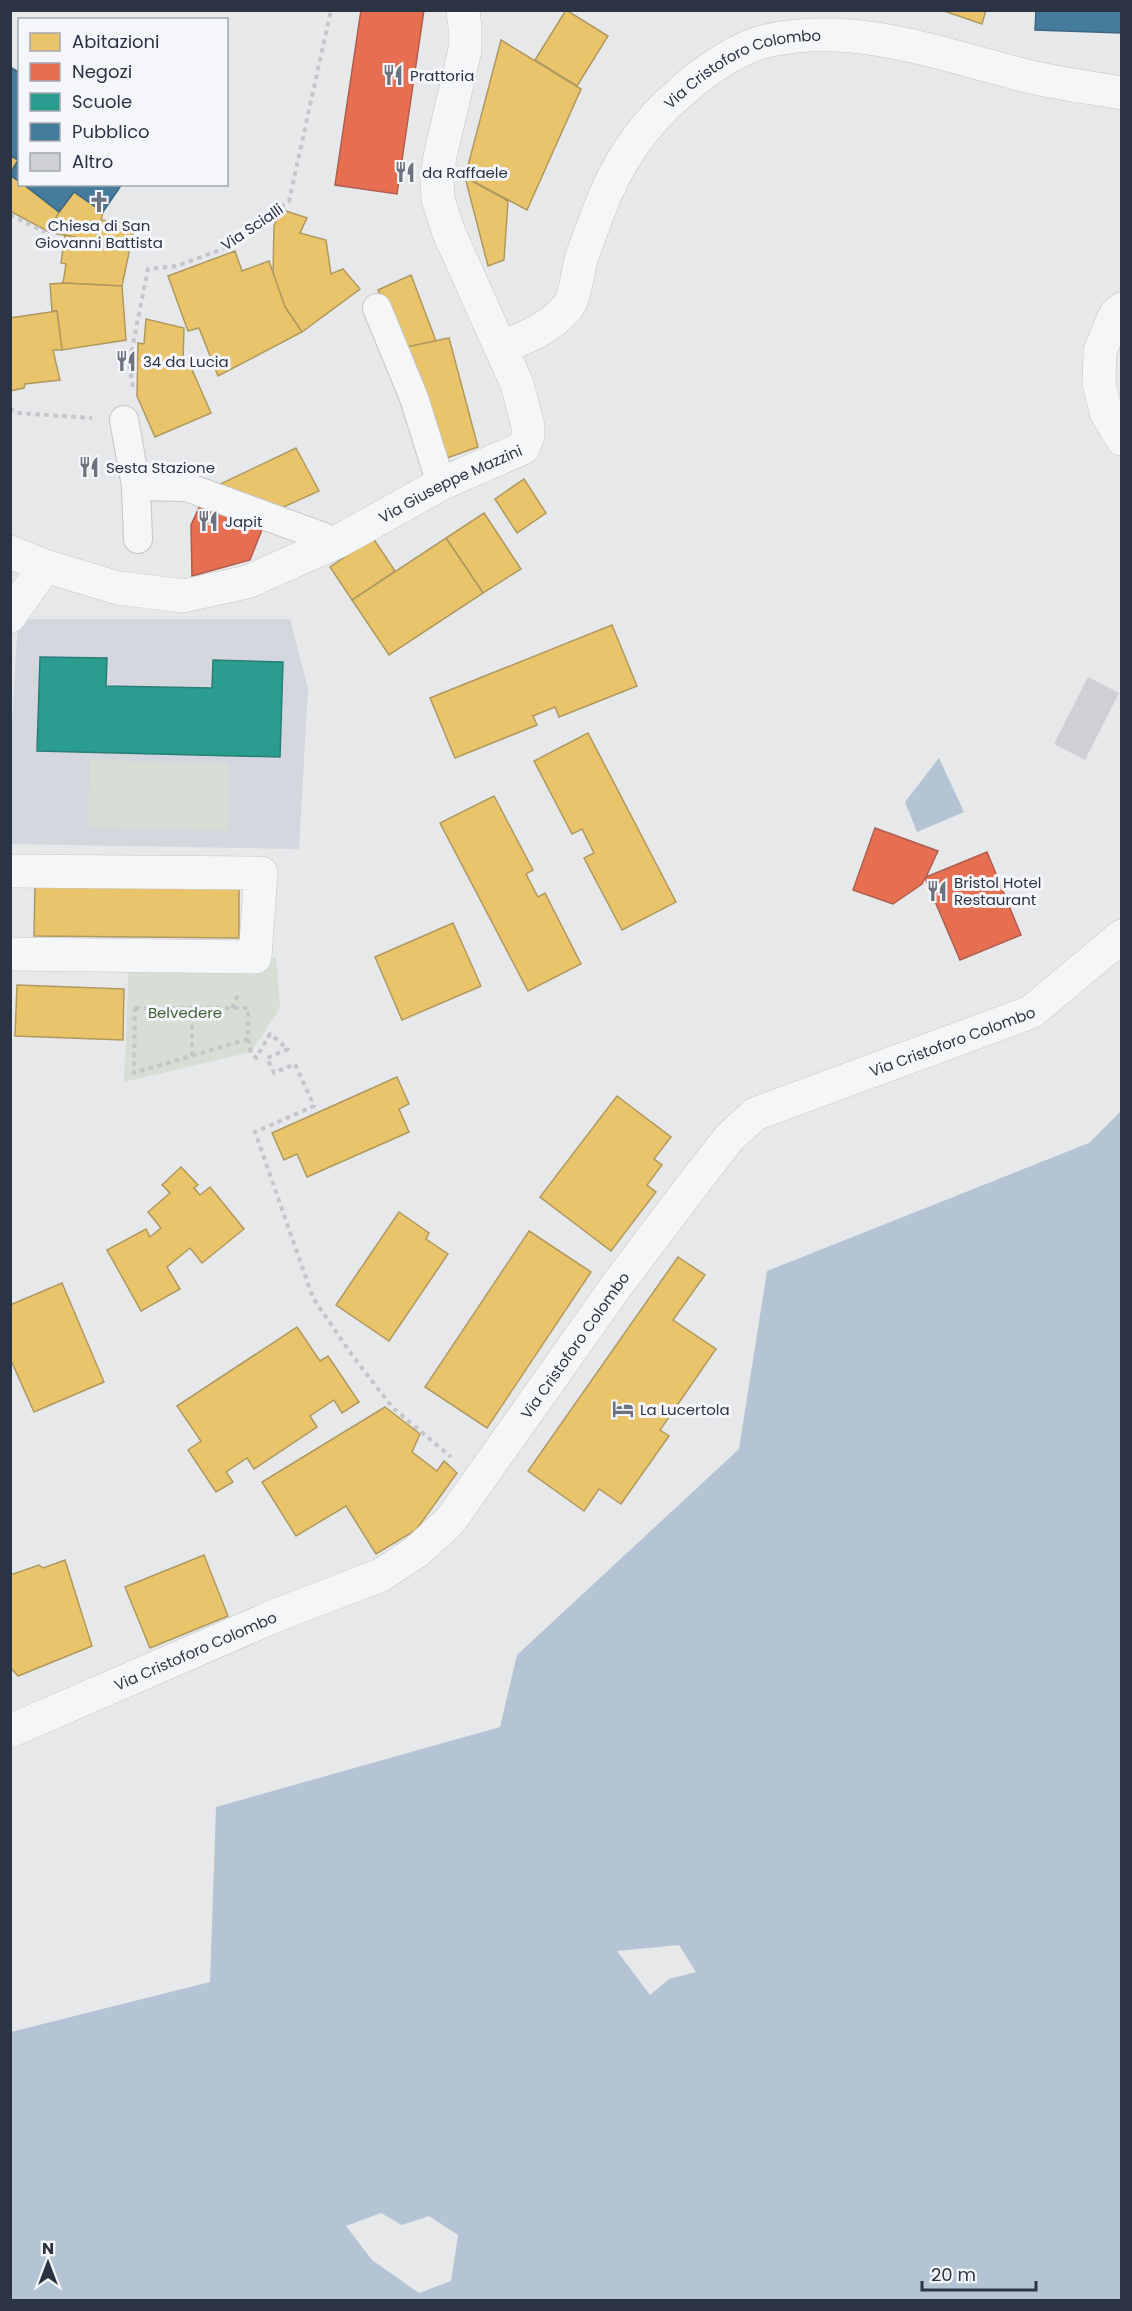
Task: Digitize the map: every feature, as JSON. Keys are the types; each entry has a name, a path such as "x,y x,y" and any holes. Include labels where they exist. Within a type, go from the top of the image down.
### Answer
{"street":[{"name":"Via Giuseppe Mazzini","path":"10,552 45,566 118,588 183,596 247,582 337,542 441,484 523,448 528,436 528,426 517,384 449,233 438,199 437,178 440,156 465,50 463,10"},
{"name":"Via Cristoforo Colombo","path":"502,347 552,322 568,306 605,194 634,141 661,109 720,62 764,41 803,35 848,35 902,43 1022,75 1122,93"},
{"path":"377,308 414,398 441,484"},
{"path":"1122,309 1115,315 1100,351 1099,384 1106,412 1122,439"},
{"path":"124,420 136,486 138,539"},
{"path":"136,486 188,487 337,542"},
{"path":"10,616 45,566"},
{"path":"10,871 261,873 255,957 10,954"},
{"name":"Via Cristoforo Colombo","path":"10,1731 278,1615 381,1575 430,1540 450,1521 617,1285 684,1196 729,1138 755,1114 1031,1012 1122,936"}],"path":[{"name":"Via Scialli","path":"124,420 137,414 129,363 148,269 177,266 225,248 289,201 331,10"},
{"path":"10,215 45,232"},
{"path":"10,408 17,413 124,420"},
{"path":"248,1039 134,1073 135,1008 248,1008 248,1039 251,1052 256,1058 270,1034 288,1049 267,1058 270,1066 274,1074 295,1064 314,1106 255,1132 313,1298 352,1355 392,1407 479,1480"},
{"path":"192,1008 192,1056"}],"shaded area":[{"path":"18,619 290,619 308,688 299,849 11,844 11,740"}],"green space":[{"path":"90,760 229,764 228,831 88,827"},
{"name":"Belvedere","path":"129,956 276,957 280,1008 251,1052 124,1082"}],"water":[{"path":"939,758 964,812 917,832 905,802"},
{"path":"1121,1111 1121,2300 11,2300 11,2032 210,1982 216,1807 500,1727 517,1655 739,1449 767,1271 1089,1143","holes":["679,1945 696,1972 669,1979 650,1995 617,1951","381,2213 402,2225 429,2216 458,2235 451,2281 419,2293 372,2260 346,2226"]}],"building: Abitazioni":[{"path":"566,10 608,36 577,86 535,60"},
{"path":"941,10 986,10 982,24"},
{"path":"501,40 581,89 527,210 465,177"},
{"path":"10,156 18,160 10,172"},
{"path":"10,175 18,181 18,186 26,186 59,212 49,232 10,211"},
{"path":"465,177 508,201 504,260 488,266"},
{"path":"74,192 103,212 96,242 49,232 59,212"},
{"path":"280,209 307,218 300,233 326,240 331,274 343,269 360,289 302,332 285,307 273,275 274,226"},
{"path":"101,220 135,224 122,286 63,283 66,264 61,263 65,235 96,242"},
{"path":"235,251 242,271 269,261 285,307 302,332 218,376 199,328 188,331 168,276"},
{"path":"411,275 436,341 402,348 378,290"},
{"path":"50,284 122,286 126,340 62,350 57,311 52,311"},
{"path":"57,311 62,350 53,350 60,380 25,384 24,388 10,391 10,318"},
{"path":"146,319 184,328 183,360 187,358 211,413 155,437 137,396 138,343 144,344"},
{"path":"449,338 478,447 441,460 402,348"},
{"path":"296,448 319,491 268,514 214,487"},
{"path":"524,479 546,513 517,533 495,499"},
{"path":"484,513 521,569 483,593 446,538"},
{"path":"373,538 395,571 352,600 330,567"},
{"path":"446,538 483,593 389,655 352,600"},
{"path":"612,625 637,686 559,717 555,707 533,716 537,725 455,758 430,698"},
{"path":"588,733 676,902 622,930 584,858 594,853 582,829 572,834 534,761"},
{"path":"494,796 533,870 526,874 538,897 545,893 581,964 528,991 440,823"},
{"path":"35,885 239,888 239,938 34,936"},
{"path":"453,923 481,986 402,1020 375,957"},
{"path":"17,985 124,989 123,1040 15,1036"},
{"path":"397,1077 409,1104 399,1109 409,1132 307,1177 297,1154 284,1160 272,1133"},
{"path":"617,1096 671,1137 654,1159 662,1165 647,1185 656,1192 611,1251 540,1197"},
{"path":"181,1167 198,1185 194,1188 200,1195 210,1187 244,1229 202,1263 190,1248 167,1267 180,1289 141,1311 107,1250 146,1229 150,1237 161,1228 148,1212 170,1193 162,1185"},
{"path":"399,1212 429,1233 426,1239 448,1254 389,1341 336,1305"},
{"path":"529,1231 591,1272 487,1428 425,1387"},
{"path":"678,1257 705,1275 673,1320 716,1349 660,1430 669,1436 621,1504 599,1489 584,1511 528,1471"},
{"path":"62,1283 104,1382 34,1412 10,1358 10,1305"},
{"path":"297,1327 320,1361 328,1356 359,1402 342,1413 334,1400 310,1416 317,1427 254,1469 247,1458 226,1472 233,1482 216,1492 188,1450 201,1441 177,1406"},
{"path":"385,1407 420,1434 412,1452 437,1471 444,1461 457,1473 416,1530 376,1554 346,1506 296,1536 262,1482"},
{"path":"204,1555 228,1616 150,1648 125,1587"},
{"path":"65,1560 92,1646 18,1676 10,1667 10,1575 39,1565 43,1568"}],"building: Negozi":[{"path":"361,10 424,10 397,194 335,185"},
{"path":"203,499 265,522 250,560 192,576 191,525"},
{"path":"875,828 938,851 926,877 987,852 1021,935 960,960 925,878 922,884 893,904 853,890"}],"building: Scuole":[{"path":"40,657 107,658 106,686 212,688 213,660 283,662 280,757 37,751"}],"building: Pubblico":[{"path":"1036,10 1122,10 1122,33 1035,30"},
{"name":"Chiesa di San Giovanni Battista","path":"10,67 18,72 18,160 10,155"},
{"name":"Chiesa di San Giovanni Battista","path":"18,160 18,181 10,175"},
{"name":"Chiesa di San Giovanni Battista","path":"26,186 121,186 103,212 74,192 59,212"}],"building: Altro":[{"path":"1088,677 1119,693 1085,760 1054,744"}],"place":[{"name":"Prattoria","path":"393,75"},
{"name":"da Raffaele","path":"405,172"},
{"name":"Chiesa di San Giovanni Battista","path":"99,202"},
{"name":"34 da Lucia","path":"126,361"},
{"name":"Sesta Stazione","path":"89,467"},
{"name":"Japit","path":"208,521"},
{"name":"Bristol Hotel Restaurant","path":"937,891"},
{"name":"La Lucertola","path":"623,1409"}]}
